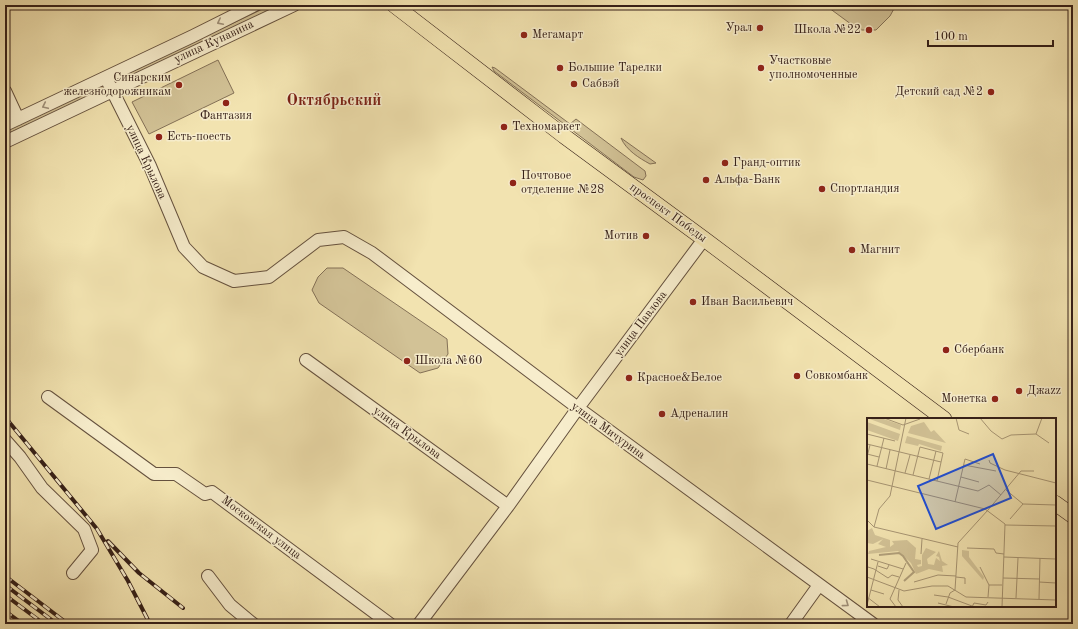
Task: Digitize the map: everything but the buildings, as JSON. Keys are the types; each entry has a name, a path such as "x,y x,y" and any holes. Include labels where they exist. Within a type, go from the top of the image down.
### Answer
{"main road":[{"name":"проспект Победы","path":"394,5 564,136 943,418"},
{"path":"1056,504 1073,516"}],"street":[{"name":"улица Кунавина","path":"5,125 106,78 255,5"},
{"name":"улица Кунавина","path":"5,142 294,5"},
{"name":"улица Крылова","path":"106,78 150,166 184,247 203,267 234,281 269,277 318,240 344,237"},
{"path":"5,91 18,119"},
{"name":"улица Мичурина","path":"344,237 372,253 578,408 873,624"},
{"name":"улица Павлова","path":"419,624 508,506 578,408 704,239"},
{"name":"улица Крылова","path":"306,360 508,506"},
{"name":"Московская улица","path":"48,397 154,474 176,474 205,494 212,492 390,624"},
{"path":"5,440 20,457 42,488 84,529 92,550 73,573"},
{"path":"208,576 230,605 252,624"},
{"path":"791,624 819,585"}],"shaded area":[{"path":"271,5 280,5 119,82 116,82 116,79"},
{"path":"825,5 896,5 890,16 876,30 859,30"},
{"path":"218,60 234,93 149,134 132,102"},
{"path":"492,67 570,124 576,119 645,171 646,176 643,180 634,177 494,71"},
{"path":"102,86 105,87 105,90 5,135 5,131"},
{"path":"621,138 656,163 650,164 637,156 629,150"},
{"path":"327,268 343,268 447,339 448,354 438,368 420,373 319,303 312,290 318,277"}],"railway":[{"path":"5,417 97,529 128,581 150,624"},
{"path":"108,541 139,573 183,608"},
{"path":"5,576 68,624"},
{"path":"5,585 57,624"},
{"path":"5,595 44,624"},
{"path":"5,611 23,624"}],"place":[{"name":"Урал","path":"760,28"},
{"name":"Школа №22","path":"869,30"},
{"name":"Мегамарт","path":"524,35"},
{"name":"Большие Тарелки","path":"560,68"},
{"name":"Участковые уполномоченные","path":"761,68"},
{"name":"Сабвэй","path":"574,84"},
{"name":"Синарским железнодорожникам","path":"179,85"},
{"name":"Детский сад №2","path":"991,92"},
{"name":"Фантазия","path":"226,103"},
{"name":"Техномаркет","path":"504,127"},
{"name":"Есть-поесть","path":"159,137"},
{"name":"Гранд-оптик","path":"725,163"},
{"name":"Альфа-Банк","path":"706,180"},
{"name":"Почтовое отделение №28","path":"513,183"},
{"name":"Спортландия","path":"822,189"},
{"name":"Мотив","path":"646,236"},
{"name":"Магнит","path":"852,250"},
{"name":"Иван Васильевич","path":"693,302"},
{"name":"Сбербанк","path":"946,350"},
{"name":"Школа №60","path":"407,361"},
{"name":"Совкомбанк","path":"797,376"},
{"name":"Красное&Белое","path":"629,378"},
{"name":"Джаzz","path":"1019,391"},
{"name":"Монетка","path":"995,399"},
{"name":"Адреналин","path":"662,414"}],"district":[{"name":"Октябрьский","path":"334,101"}]}
